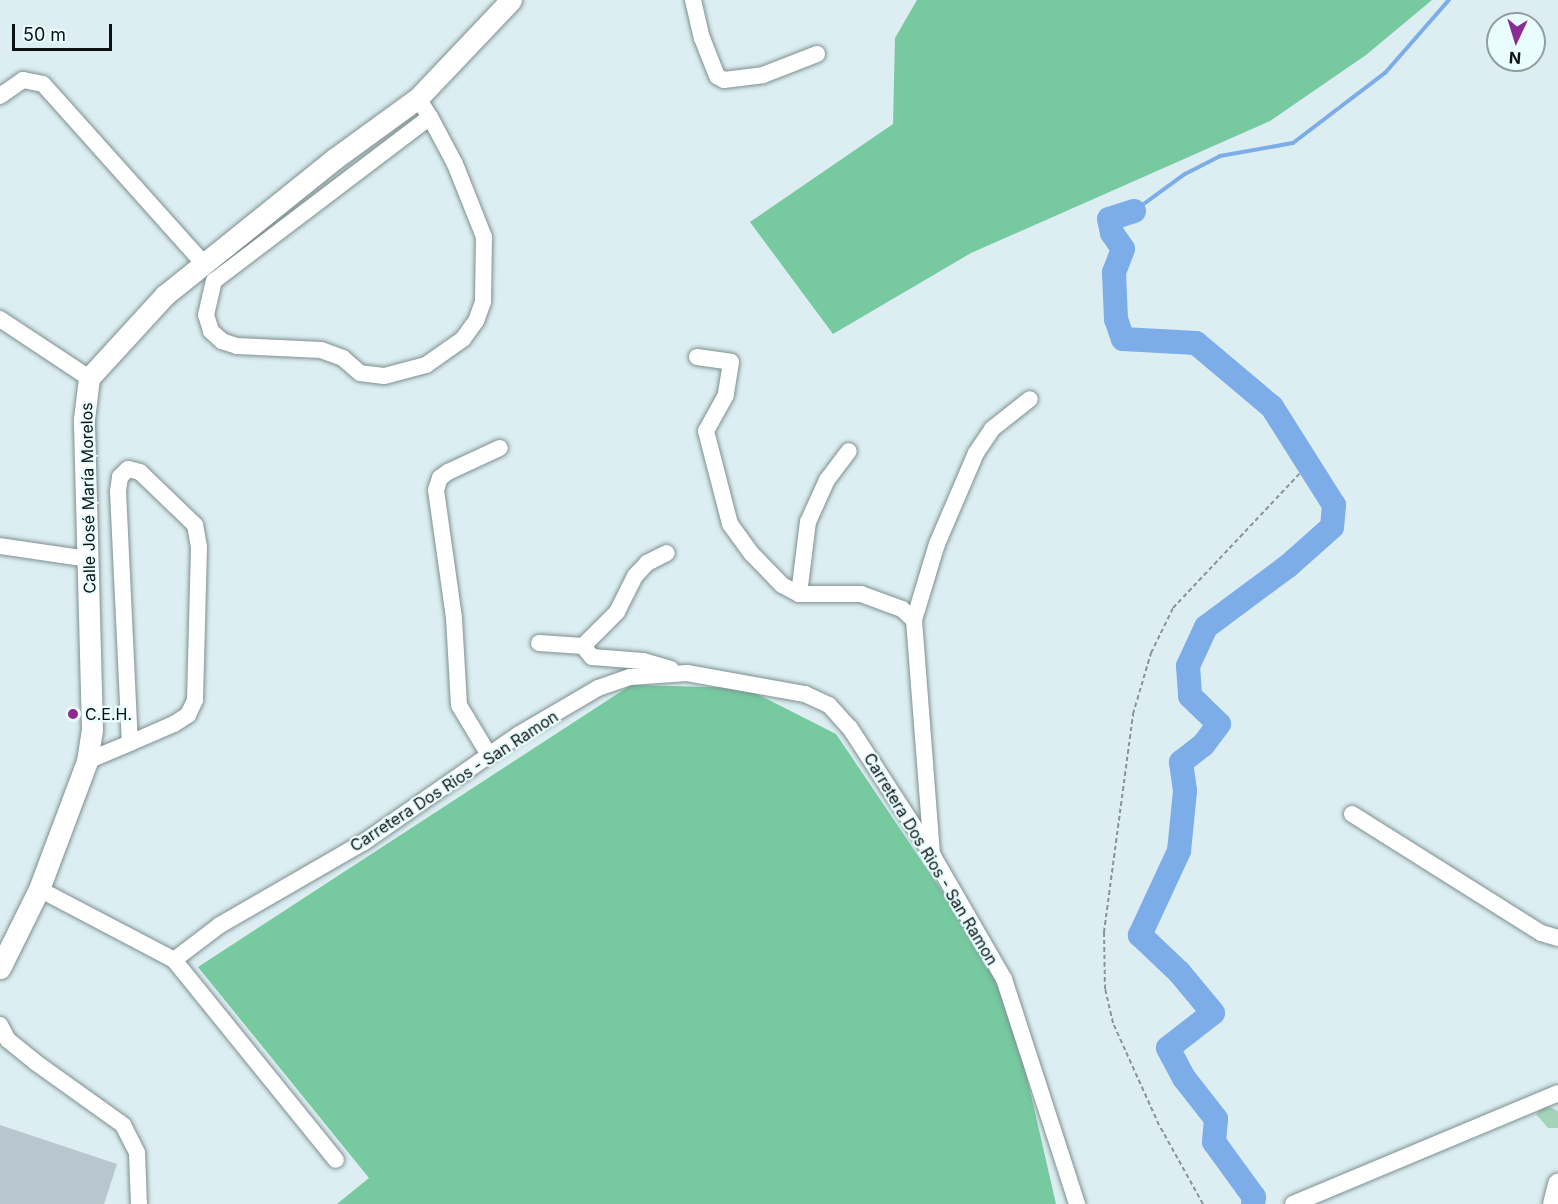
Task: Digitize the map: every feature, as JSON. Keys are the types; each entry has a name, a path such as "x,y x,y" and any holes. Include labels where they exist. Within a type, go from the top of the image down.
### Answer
{"main road":[{"name":"Calle José María Morelos","path":"39,889 87,761 92,694 84,419 89,378 123,338 202,262 418,98 511,0"},
{"path":"0,968 39,889"},
{"path":"1553,1204 1558,1184"}],"street":[{"path":"693,0 702,38 717,76 724,80 763,75 817,54"},
{"path":"0,96 23,80 43,84 202,262"},
{"path":"418,98 430,117 469,195 484,237 483,302 476,321 463,339 426,365 384,376 360,373 343,358 321,350 237,346 222,341 211,331 206,315 214,281 430,117"},
{"path":"0,319 89,378"},
{"path":"698,357 727,360 732,366 726,395 706,431 730,524 782,585 799,594 861,594 902,609 914,620"},
{"path":"933,856 914,620 937,544 976,453 992,429 1030,399"},
{"path":"489,755 459,705 454,618 436,490 440,478 448,472 500,448"},
{"path":"799,594 808,522 827,480 849,451"},
{"path":"87,761 130,743 174,724 188,715 195,700 199,547 195,525 140,472 128,469 120,477 118,492 130,743"},
{"path":"0,546 88,559"},
{"path":"583,646 617,612 635,576 647,563 667,553"},
{"path":"539,643 583,646 592,657 643,661 687,674"},
{"name":"Carretera Dos Rios - San Ramon","path":"174,960 255,902 364,842 489,755 598,688 630,677 687,674 766,685 805,694 829,705 850,728 933,856 1012,997 1077,1204"},
{"path":"1352,814 1541,933 1558,938"},
{"path":"39,889 174,960 336,1160"},
{"path":"0,1025 8,1040 35,1062 123,1125 137,1153 139,1204"},
{"path":"1293,1204 1558,1093"}],"path":[{"path":"1203,1204 1159,1125 1113,1023 1105,989 1105,921 1133,714 1151,653 1173,608 1301,472"}],"green space":[{"path":"917,0 1432,0 1366,55 1270,121 971,253 833,334 750,222 893,124 895,38"},
{"path":"631,685 745,688 836,734 1006,986 1056,1204 337,1204 369,1178 198,967"},
{"path":"1545,1105 1558,1111 1558,1128 1548,1128 1536,1114"}],"building":[{"path":"0,1125 117,1164 104,1204 0,1204"}],"waterway":[{"path":"1134,211 1185,174 1220,156 1293,143 1385,73 1449,0"},
{"path":"1134,211 1109,219 1112,233 1123,249 1114,272 1116,319 1123,339 1196,343 1272,407 1334,505 1332,527 1288,566 1206,627 1188,666 1190,696 1219,724 1203,745 1181,762 1185,791 1179,851 1140,935 1179,972 1213,1013 1168,1048 1184,1078 1216,1119 1214,1142 1254,1197 1253,1204"}],"place":[{"name":"C.E.H.","path":"73,714"}]}
